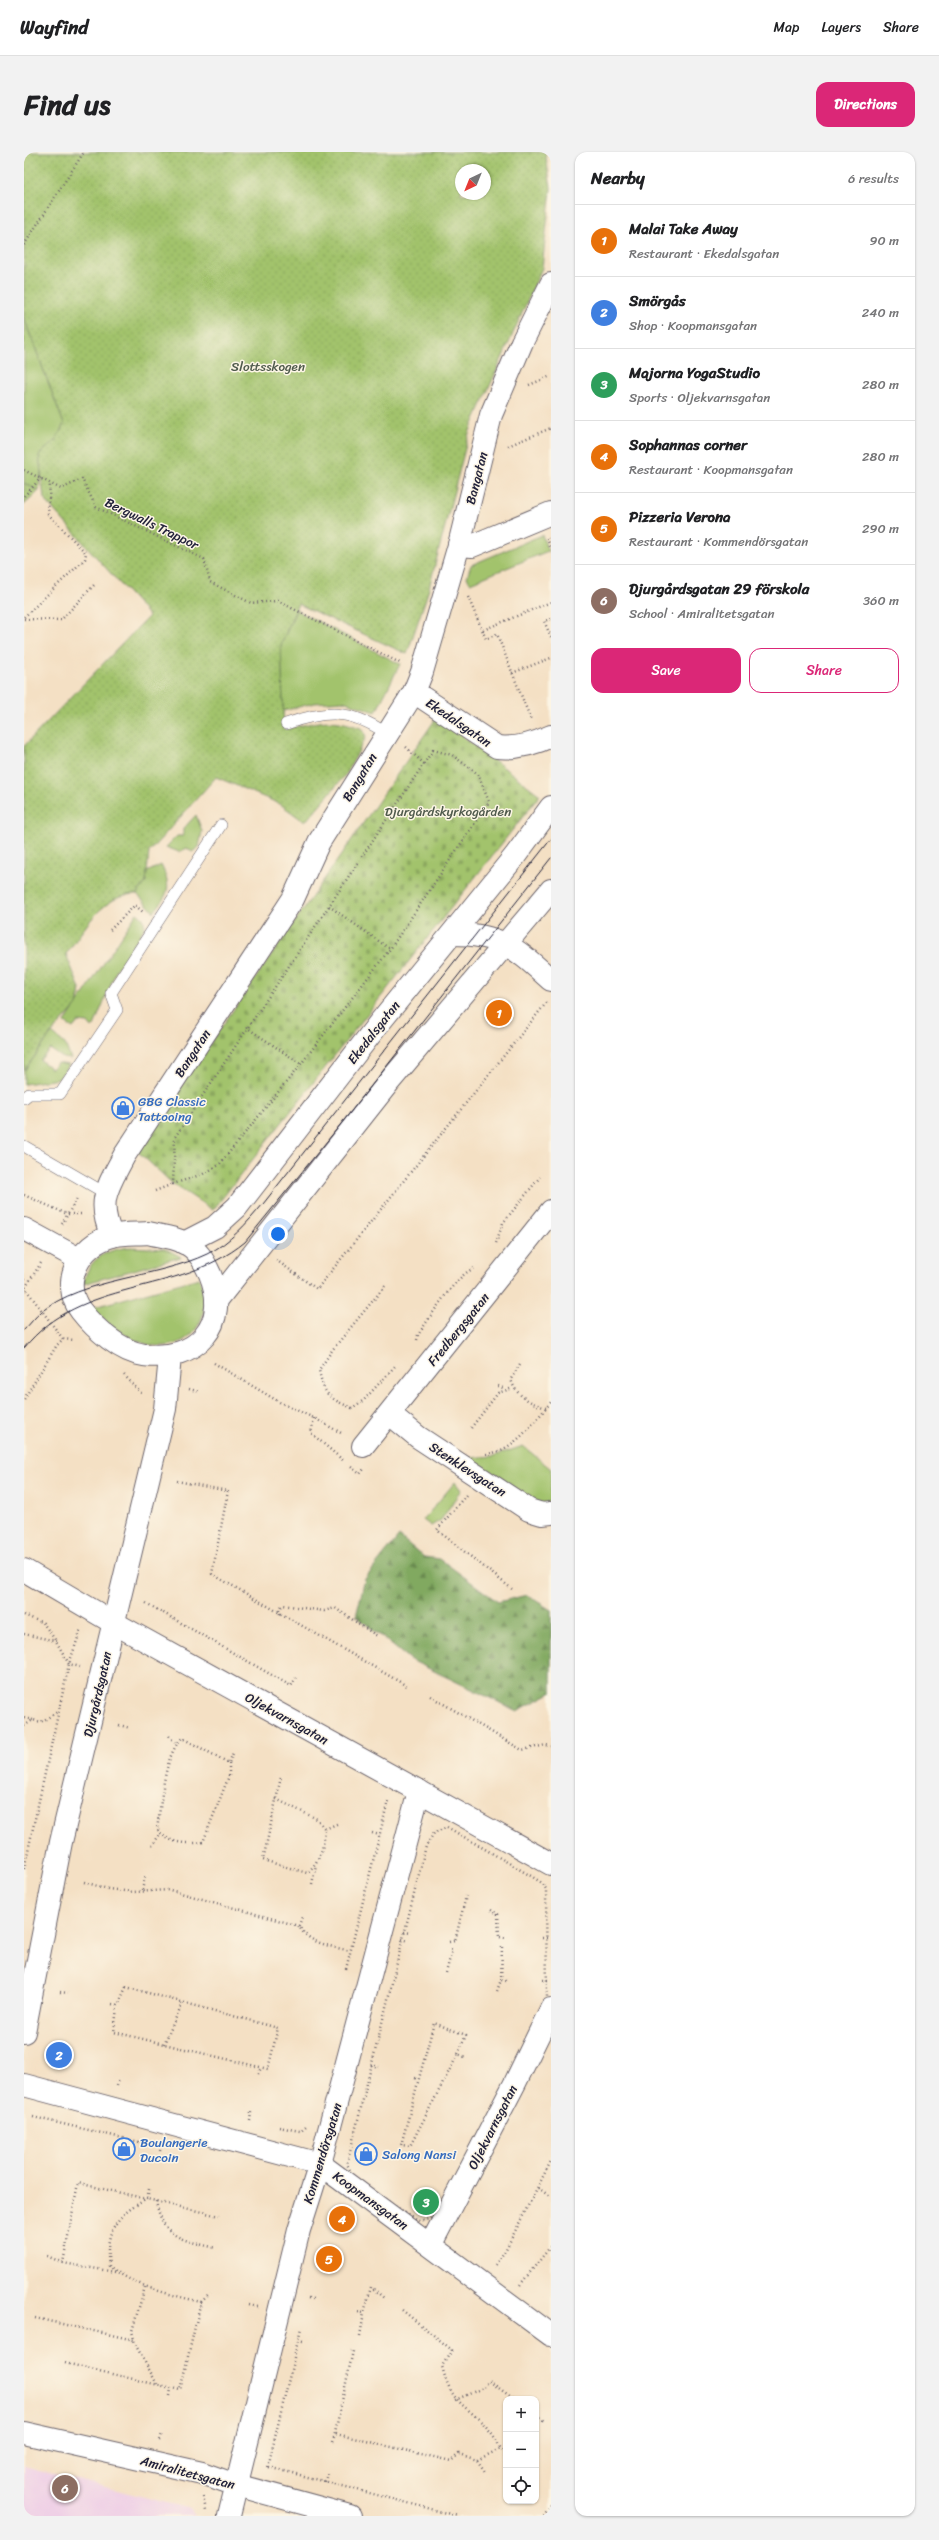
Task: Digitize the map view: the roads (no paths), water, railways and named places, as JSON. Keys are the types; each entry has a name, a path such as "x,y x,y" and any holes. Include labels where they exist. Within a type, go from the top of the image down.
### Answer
{"street":[{"name":"Bangatan","path":"112,1236 104,1215 105,1193 124,1156 293,899 320,842 386,733 414,692 422,672 459,545 491,415 522,342 551,284"},
{"path":"459,545 472,546 551,513"},
{"name":"Ekedalsgatan","path":"414,692 497,747 510,748 545,739"},
{"name":"Ekedalsgatan","path":"184,1242 215,1227 237,1207 380,1022 453,934 551,808"},
{"path":"216,1301 399,1071 551,890"},
{"path":"453,934 476,934 507,943 551,980"},
{"name":"Fredbergsgatan","path":"363,1446 551,1211"},
{"path":"24,1229 79,1259"},
{"path":"148,1233 184,1242 195,1250 207,1267 215,1288 216,1301 212,1328 192,1347 170,1357 143,1355 134,1352 94,1327 77,1306 73,1294 72,1275 79,1259 94,1245 112,1236 148,1233"},
{"name":"Djurgårdsgatan","path":"24,2032 61,1842 165,1409 170,1357"},
{"name":"Stenklevsgatan","path":"390,1414 418,1437 529,1510 542,1514 551,1514"},
{"name":"Oljekvarnsgatan","path":"24,1570 114,1623 551,1864"},
{"name":"Kommendörsgatan","path":"229,2516 299,2230 320,2164 419,1791"},
{"name":"Oljekvarnsgatan","path":"431,2244 515,2083 551,2009"},
{"name":"Koopmansgatan","path":"24,2085 320,2164 431,2244 551,2335"},
{"name":"Amiralitetsgatan","path":"24,2433 202,2473 236,2485 350,2516"}],"lane":[{"path":"286,724 313,715 336,713 364,719 386,733"},
{"path":"24,1098 29,1094 60,1094 117,1010 111,993 221,825"},
{"path":"24,1146 105,1193"}],"tram line":[{"path":"24,1330 41,1312 58,1301 99,1285 187,1262 207,1254 238,1232 263,1204 551,839"},
{"path":"24,1348 47,1325 73,1309 101,1298 190,1272 218,1260 245,1242 345,1119 551,858"}],"place":[{"name":"Malai Take Away","path":"499,1013"},
{"name":"GBG Classic Tattooing","path":"123,1108"},
{"name":"Smörgås","path":"59,2055"},
{"name":"Boulangerie Ducoin","path":"124,2149"},
{"name":"Salong Nansi","path":"366,2154"},
{"name":"Majorna YogaStudio","path":"426,2202"},
{"name":"Sophannas corner","path":"342,2219"},
{"name":"Pizzeria Verona","path":"329,2259"},
{"name":"Djurgårdsgatan 29 förskola","path":"65,2488"}],"park label":[{"name":"Slottsskogen","path":"268,366"},
{"name":"Djurgårdskyrkogården","path":"448,811"}]}
